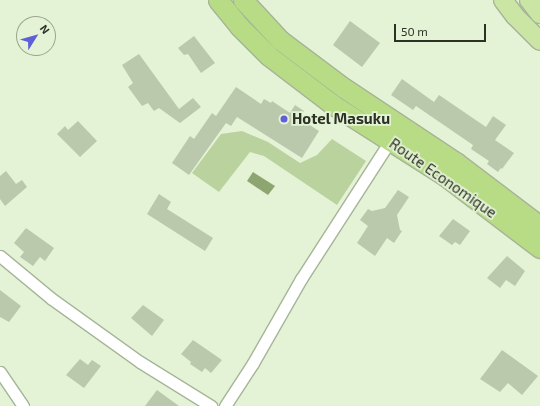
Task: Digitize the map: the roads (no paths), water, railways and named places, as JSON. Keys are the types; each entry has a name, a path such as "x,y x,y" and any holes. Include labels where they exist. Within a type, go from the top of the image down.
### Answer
{"highway":[{"name":"Route Economique","path":"218,0 238,26 269,56 332,104 457,163 540,226"},
{"name":"Route Economique","path":"243,0 280,40 344,88 445,176 540,248"}],"main road":[{"path":"503,0 515,16 540,41"},
{"path":"529,0 540,14"}],"street":[{"path":"225,406 253,364 301,279 396,133"},
{"path":"0,256 52,299 140,362 211,406"},
{"path":"0,372 23,406"}],"place":[{"name":"Hotel Masuku","path":"284,119"}]}
